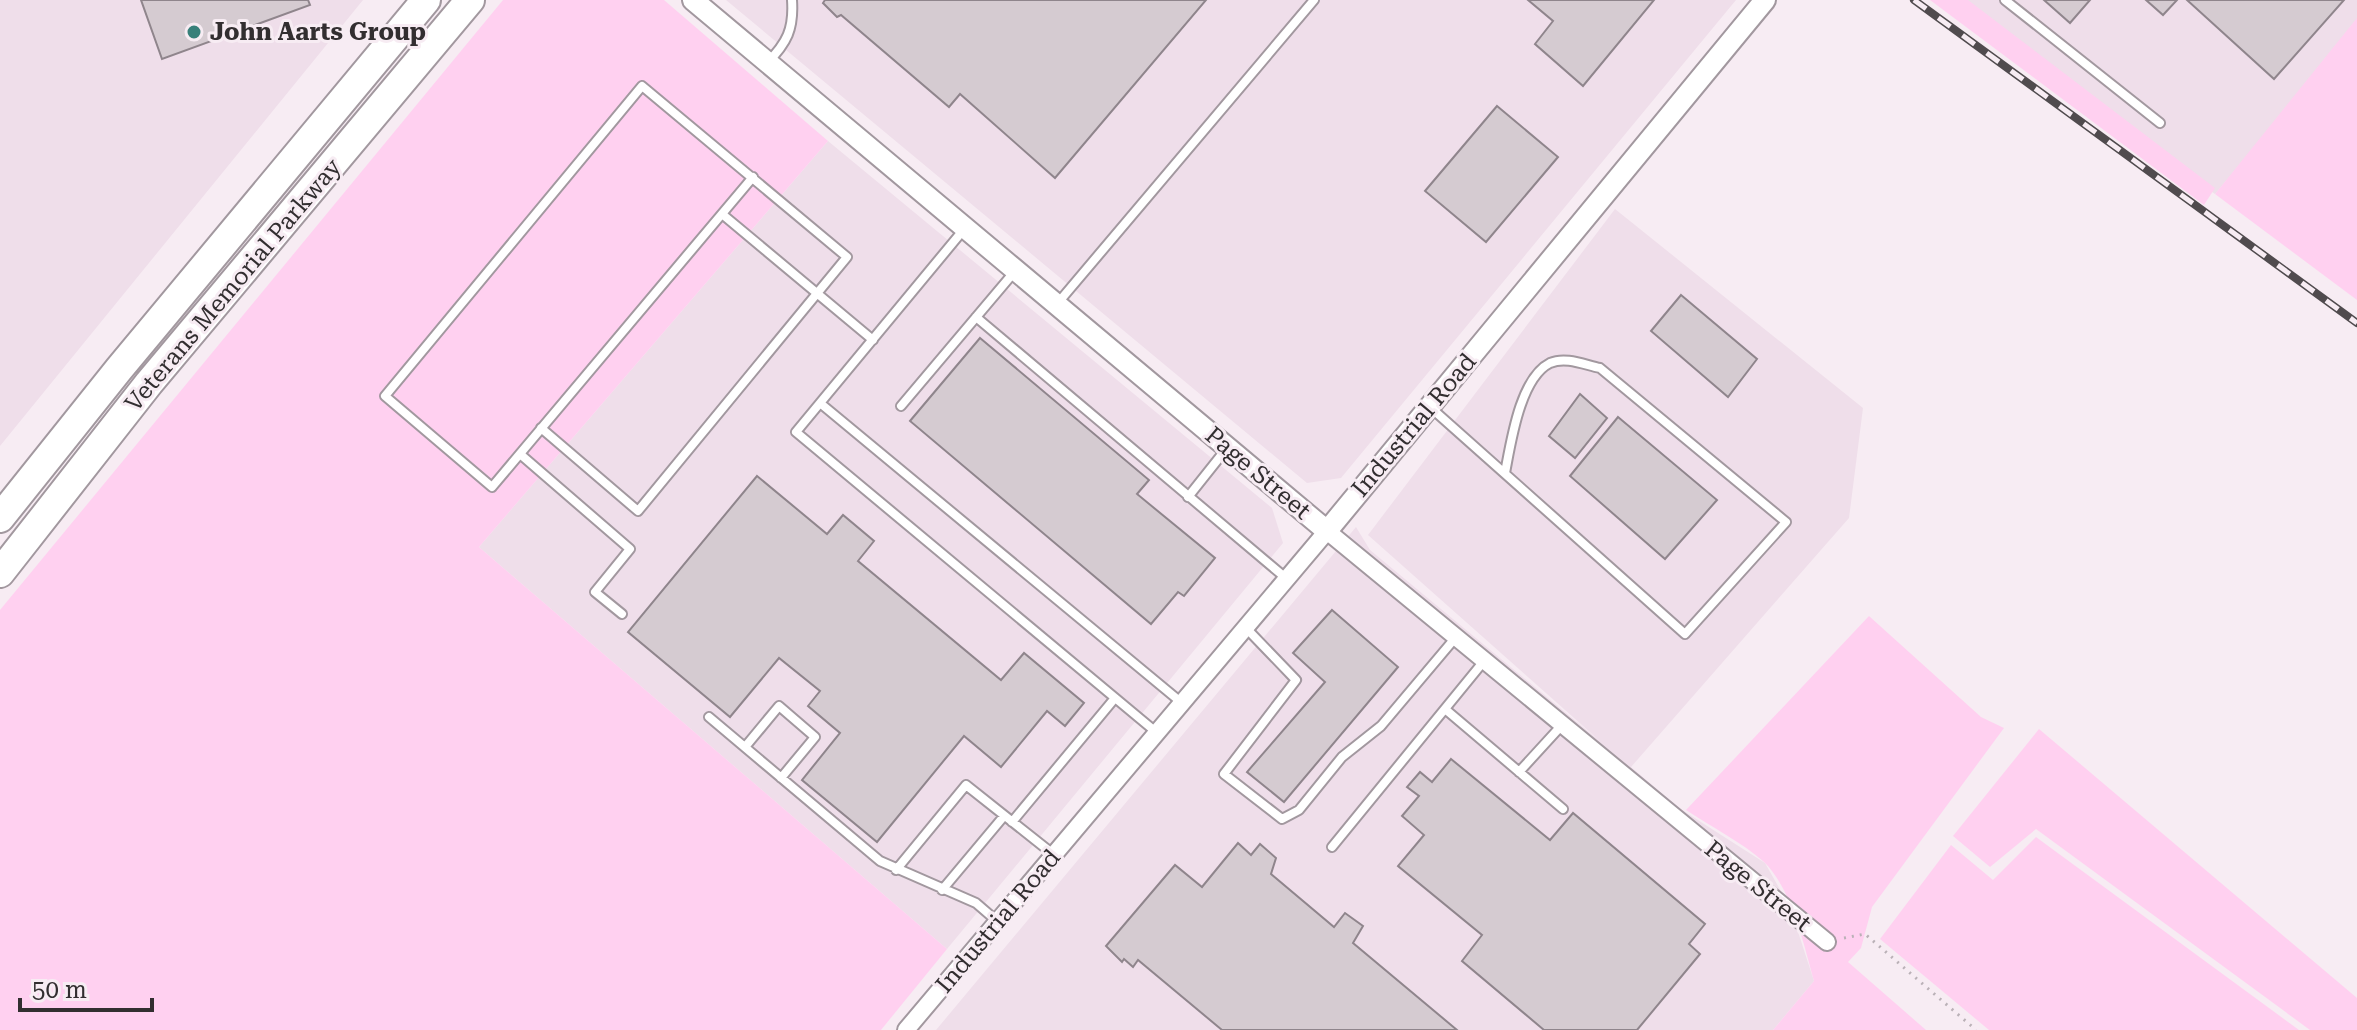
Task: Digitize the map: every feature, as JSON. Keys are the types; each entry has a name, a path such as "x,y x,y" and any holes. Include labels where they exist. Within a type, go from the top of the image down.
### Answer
{"highway":[{"name":"Veterans Memorial Parkway","path":"0,518 119,369 426,0"},
{"name":"Veterans Memorial Parkway","path":"0,573 149,383 470,0"}],"street":[{"name":"Page Street","path":"693,0 1227,448 1827,942"},
{"name":"Industrial Road","path":"906,1030 1287,579 1765,0"}],"lane":[{"path":"767,64 791,33 792,0"},
{"path":"1056,305 1314,0"},
{"path":"2005,0 2160,123"},
{"path":"541,428 638,511 847,257 753,177 642,86 385,396 492,487 541,428 753,177"},
{"path":"722,214 873,340"},
{"path":"965,228 796,432 1156,732"},
{"path":"901,406 1015,270"},
{"path":"976,317 1287,579"},
{"path":"1430,406 1685,634 1786,522 1600,368 1567,360 1551,363 1531,380 1513,434 1505,473"},
{"path":"820,403 1182,703"},
{"path":"1188,497 1227,448"},
{"path":"520,454 630,549 595,592 622,614"},
{"path":"1246,627 1296,680 1224,774 1282,819 1299,810 1342,757 1381,726 1456,637"},
{"path":"1332,847 1484,661"},
{"path":"1012,822 1115,698"},
{"path":"745,747 779,706 815,737 781,778"},
{"path":"1445,709 1563,809"},
{"path":"709,717 880,861 976,903 998,922"},
{"path":"1519,772 1562,725"},
{"path":"896,870 966,785 1053,854"},
{"path":"942,890 1004,816"}],"path":[{"path":"1827,942 1865,934 1976,1030"}],"shaded area":[{"path":"0,0 363,0 0,446"},
{"path":"503,0 664,0 828,141 479,547 947,949 881,1030 0,1030 0,610"},
{"path":"726,0 1736,0 1341,478 1307,483"},
{"path":"1930,0 1968,0 2215,188 2204,205"},
{"path":"1936,0 2357,0 2357,26 2215,194"},
{"path":"2357,18 2357,300 2215,194"},
{"path":"828,141 1272,508 1283,543 947,949 479,547"},
{"path":"1615,209 1863,408 1849,518 1631,767 1679,808 1765,863 1790,907 1814,981 1773,1030 936,1030 1356,527 1370,550 1601,742 1368,535"},
{"path":"1869,616 1981,717 2004,728 1872,907 1861,948 1848,962 1926,1030 1773,1030 1814,981 1789,902 1774,873 1764,862 1686,810"},
{"path":"2039,729 2357,998 2357,1030 2310,1030 2036,829 1990,867 1953,836"},
{"path":"2036,837 2299,1030 1989,1030 1880,939 1951,845 1993,880"}],"building":[{"name":"John Aarts Group","path":"141,0 308,0 310,5 162,59"},
{"path":"825,0 1206,0 1055,178 960,94 949,107 841,15 837,17 823,3"},
{"path":"1528,0 1654,0 1583,86 1535,44 1553,21"},
{"path":"2044,0 2090,0 2070,23"},
{"path":"2146,0 2177,0 2163,15"},
{"path":"2187,0 2344,0 2274,79"},
{"path":"1497,106 1558,157 1486,242 1425,191"},
{"path":"1681,295 1757,359 1728,397 1651,331"},
{"path":"980,338 1149,480 1137,494 1215,558 1184,596 1178,592 1151,624 910,421"},
{"path":"1580,394 1607,418 1575,458 1549,436"},
{"path":"1618,417 1717,500 1665,559 1570,476"},
{"path":"757,476 827,534 843,515 874,541 858,561 1001,680 1024,653 1084,703 1065,726 1047,711 1001,767 964,736 877,842 802,780 840,733 808,706 820,691 779,658 730,717 628,632"},
{"path":"1332,610 1398,667 1284,802 1247,772 1325,682 1293,653"},
{"path":"1451,759 1550,840 1573,813 1705,924 1689,944 1700,954 1637,1030 1544,1030 1462,961 1482,935 1398,866 1424,835 1402,816 1419,796 1407,787 1420,772 1432,782"},
{"path":"1238,843 1251,855 1260,844 1276,858 1271,874 1334,927 1345,913 1363,926 1353,943 1457,1030 1222,1030 1138,960 1133,967 1124,959 1122,962 1106,946 1175,865 1202,887"}],"railway":[{"path":"1914,0 2357,323"}],"place":[{"name":"John Aarts Group","path":"194,32"}]}
